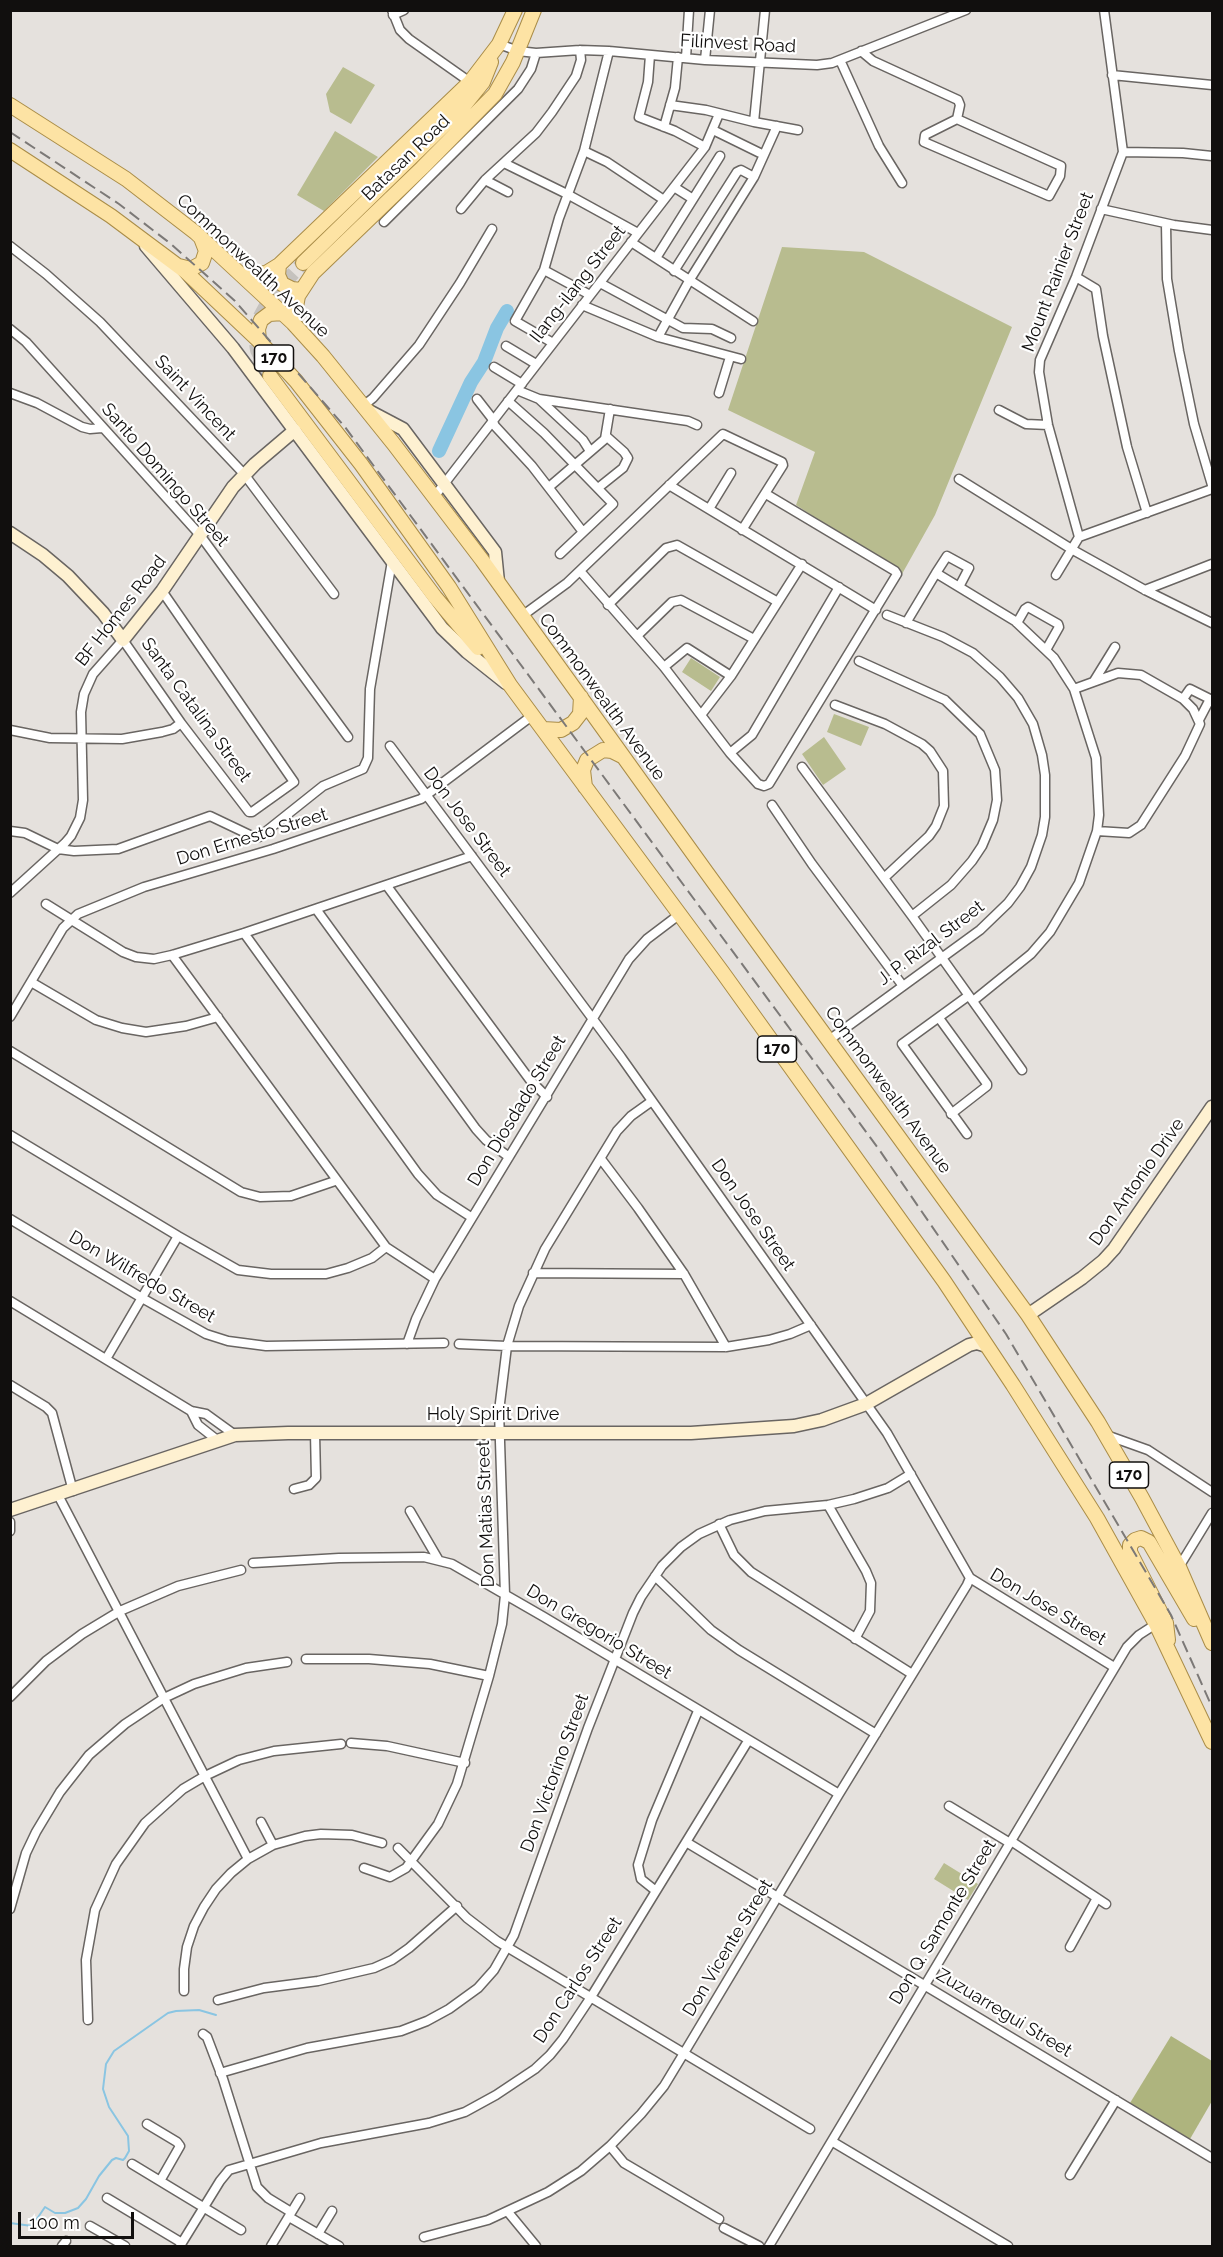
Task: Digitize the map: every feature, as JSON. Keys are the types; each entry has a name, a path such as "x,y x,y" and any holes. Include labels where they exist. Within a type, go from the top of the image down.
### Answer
{"main road":[{"name":"Batasan Road","path":"242,275 266,273 279,265 470,81 496,49 514,10"},
{"name":"Batasan Road","path":"288,318 301,290 321,264 416,182 495,94 518,51 534,10"},
{"path":"303,263 470,99 483,82 496,49"},
{"name":"Commonwealth Avenue","path":"10,105 126,179 196,233 288,318 323,356 365,408 498,582 1028,1314 1142,1498 1179,1567 1212,1643"},
{"name":"170","path":"10,150 67,186 174,263 259,341 296,381 361,464 449,587 510,685 680,914 987,1346 1097,1518 1156,1624 1212,1742"},
{"path":"174,263 191,268 202,263 206,255 206,246 196,233"},
{"path":"279,265 278,274 282,284 292,290 301,290"},
{"path":"259,341 258,329 261,320 269,314 288,318"},
{"path":"270,376 435,597 510,685"},
{"path":"543,729 561,730 573,723 580,714 581,697"},
{"path":"586,789 583,771 587,760 603,750 622,756"},
{"path":"1168,1651 1166,1623 1130,1552 1130,1545 1138,1539 1144,1539 1150,1545 1212,1648"}],"street":[{"path":"404,10 393,13 400,30 408,39 470,81"},
{"path":"664,127 682,58 689,10"},
{"path":"705,60 710,10"},
{"path":"754,122 765,10"},
{"name":"Filinvest Road","path":"496,49 536,53 609,51 705,60 817,65 840,60 966,10"},
{"name":"Mount Rainier Street","path":"1079,537 1048,426 1039,372 1040,360 1076,277 1123,152 1104,10"},
{"path":"461,209 485,180 536,133 576,76 581,60 580,50"},
{"path":"553,343 515,321 544,270 567,194 584,151 609,51"},
{"path":"861,51 873,61 958,100 960,105 957,119"},
{"path":"384,222 416,182 518,89 531,69 536,53"},
{"path":"650,55 648,82 639,117 705,147"},
{"path":"840,60 879,146 902,183"},
{"path":"1112,75 1212,85"},
{"path":"670,105 706,110 798,130"},
{"name":"Ilang-ilang Street","path":"434,497 705,147 719,114"},
{"path":"957,119 1061,166 1060,176 1050,195 1047,197 924,142 925,135 957,119"},
{"path":"658,337 689,281 754,177 777,126"},
{"path":"713,130 764,155"},
{"path":"584,151 607,162 663,200"},
{"path":"1123,152 1212,156"},
{"path":"656,258 720,156"},
{"path":"504,163 638,233"},
{"path":"674,271 737,172 741,170 754,177"},
{"path":"485,180 508,192"},
{"path":"674,187 693,199"},
{"path":"1101,209 1166,224 1212,230"},
{"path":"1056,575 1079,537 1212,487 1194,424 1179,351 1167,279 1166,224"},
{"path":"365,408 418,345 460,283 492,229"},
{"name":"170","path":"136,234 233,348 442,628 467,652 510,685"},
{"path":"632,242 753,321"},
{"name":"Saint Vincent","path":"10,246 46,274 100,322 244,474 334,594"},
{"path":"544,270 590,295"},
{"path":"1076,277 1096,289 1103,336 1127,447 1147,513"},
{"path":"600,283 682,328 712,329 731,338"},
{"path":"582,305 658,337 741,359"},
{"name":"Santo Domingo Street","path":"10,329 26,342 200,536 348,737"},
{"path":"506,346 537,364"},
{"path":"719,393 730,357"},
{"path":"494,367 519,387 539,399 579,436 591,451"},
{"path":"10,393 44,407 82,427 102,428"},
{"path":"477,399 495,426 532,466 583,532"},
{"path":"539,399 688,421 697,425"},
{"path":"508,401 544,433 613,504 560,554"},
{"name":"Commonwealth Avenue","path":"365,408 403,429 495,552 498,582"},
{"path":"549,487 604,441 610,410"},
{"path":"999,410 1026,424 1048,426"},
{"name":"BF Homes Road","path":"10,893 71,836 82,810 81,712 84,694 93,674 162,591 222,501 244,474 295,430"},
{"path":"522,616 567,583 721,435 725,434 782,462 783,468 742,530"},
{"path":"598,488 627,462 624,452 606,436"},
{"path":"709,509 731,473"},
{"path":"958,478 1073,550 1145,590 1212,623"},
{"path":"669,485 876,610"},
{"path":"580,571 664,667 730,753 758,784 764,786 769,784 896,578 895,571 766,494"},
{"name":"Santa Catalina Street","path":"10,533 44,555 92,600 123,640 180,723 249,812 252,812 292,784 293,779 162,591"},
{"path":"608,605 666,548 677,545 778,602"},
{"path":"906,622 947,556 969,568 959,587"},
{"path":"10,831 31,835 58,849 74,851 123,848 210,816 252,836 259,837 323,786 363,769 368,758 370,689 392,561"},
{"path":"701,715 731,676 802,564"},
{"path":"1145,590 1212,564"},
{"path":"936,573 1017,623 1046,650 1074,689 1096,758 1099,815 1097,831 1079,883 1050,932 1032,954 1014,970 902,1044 967,1134"},
{"path":"730,753 752,735 839,587"},
{"path":"637,636 676,600 681,600 754,639"},
{"path":"1017,623 1024,609 1028,607 1058,624 1059,627 1046,650"},
{"name":"J. P. Rizal Street","path":"829,1040 994,917 1008,903 1026,878 1042,835 1046,804 1045,775 1033,724 1018,698 985,662 960,646 887,615"},
{"path":"1094,681 1115,647"},
{"path":"664,667 687,648 731,676"},
{"path":"859,661 945,700 980,734 994,770 997,800 993,820 982,846 951,885 912,916"},
{"path":"1074,689 1120,673 1135,674 1155,681 1183,699 1199,720 1200,728 1185,756 1141,825 1129,833 1097,831"},
{"path":"1183,699 1190,689 1210,699 1199,720"},
{"path":"835,705 885,724 922,744 930,751 943,771 944,806 936,826 929,836 884,878"},
{"name":"Don Ernesto Street","path":"70,919 100,904 144,887 273,849 415,802 427,796 533,715"},
{"path":"10,730 50,738 82,740 130,738 172,729 180,723"},
{"name":"Don Jose Street","path":"390,746 592,1018 889,1436 970,1578 1114,1667"},
{"path":"802,767 1022,1071"},
{"path":"772,805 802,850 903,986"},
{"path":"46,904 110,945 136,957 154,959 244,933 472,856"},
{"path":"387,886 530,1080 546,1097"},
{"path":"316,909 476,1129 509,1156"},
{"name":"Don Diosdado Street","path":"407,1344 435,1279 629,959 647,939 680,914"},
{"path":"10,1017 70,919"},
{"path":"244,933 423,1179 437,1195 471,1217"},
{"path":"172,955 386,1247 435,1279"},
{"path":"31,982 96,1020 122,1028 146,1032 186,1026 218,1017"},
{"path":"939,1018 987,1084 951,1114"},
{"path":"10,1051 241,1192 260,1197 291,1196 336,1181"},
{"name":"Don Matias Street","path":"364,1868 390,1877 398,1874 412,1861 445,1812 465,1763 502,1624 505,1595 500,1388 507,1346 519,1306 545,1249 623,1124 652,1101"},
{"name":"Don Antonio Drive","path":"1028,1314 1082,1278 1114,1249 1212,1107"},
{"path":"10,1135 238,1270 271,1274 326,1274 372,1258 386,1247"},
{"path":"601,1158 684,1274 726,1347"},
{"name":"Don Wilfredo Street","path":"10,1219 206,1334 228,1341 266,1346 444,1343"},
{"path":"106,1359 178,1236"},
{"path":"533,1273 684,1274"},
{"path":"10,1301 191,1411 206,1414 236,1435"},
{"path":"459,1344 726,1347 769,1340 811,1325"},
{"path":"969,1346 975,1336 975,1328"},
{"name":"Holy Spirit Drive","path":"10,1510 73,1491 236,1435 692,1433 794,1426 822,1420 866,1404 969,1346 977,1343 987,1346"},
{"path":"10,1385 52,1413 73,1491"},
{"path":"191,1411 198,1425 217,1440"},
{"path":"294,1489 309,1485 316,1478 315,1433"},
{"path":"1105,1435 1148,1450 1212,1492"},
{"name":"Don Victorino Street","path":"220,2073 307,2049 401,2031 449,2009 478,1988 494,1970 514,1935 588,1728 633,1613 655,1576 681,1547 699,1534 719,1524 765,1511 828,1505 877,1492 897,1484 911,1474"},
{"path":"58,1495 248,1859"},
{"path":"828,1505 871,1583 870,1611 855,1639"},
{"path":"410,1511 438,1559"},
{"path":"1179,1567 1212,1513"},
{"path":"10,1522 10,1531"},
{"path":"719,1524 734,1555 751,1572 912,1674"},
{"name":"Don Gregorio Street","path":"253,1563 339,1558 424,1557 452,1564 839,1794"},
{"path":"10,1697 46,1661 82,1634 120,1611 178,1586 241,1570"},
{"path":"655,1576 711,1630 779,1676 876,1734"},
{"name":"Don Vicente Street","path":"424,2237 467,2227 508,2212 548,2192 610,2146 641,2114 664,2086 970,1578"},
{"name":"Don Q. Samonte Street","path":"769,2247 1114,1667 1132,1640 1156,1624"},
{"path":"306,1659 399,1661 430,1664 489,1676"},
{"path":"10,1910 26,1854 36,1832 60,1792 89,1755 125,1724 164,1698 226,1673 287,1662"},
{"path":"656,1891 641,1879 638,1865 652,1820 698,1710"},
{"name":"Don Carlos Street","path":"181,2245 226,2173 251,2163 321,2143 429,2123 465,2112 535,2069 563,2039 591,1997 748,1741"},
{"path":"351,1743 387,1746 465,1763"},
{"path":"88,2020 86,1960 93,1918 104,1886 129,1842 145,1822 183,1789 239,1760 274,1751 341,1744"},
{"path":"949,1806 1106,1904"},
{"path":"261,1822 273,1845"},
{"path":"184,1991 186,1958 194,1926 216,1889 248,1859 273,1845 290,1839 321,1834 352,1835 382,1843"},
{"name":"Zuzuarregui Street","path":"686,1842 1212,2158"},
{"path":"398,1848 482,1930 507,1948 810,2129"},
{"path":"1070,1947 1097,1898"},
{"path":"218,2000 264,1988 318,1981 374,1968 409,1948 457,1906"},
{"path":"203,2034 207,2037 220,2073 257,2187 290,2214 339,2247"},
{"path":"1070,2175 1116,2100"},
{"path":"147,2124 180,2146 160,2181"},
{"path":"833,2142 1008,2247"},
{"path":"610,2146 624,2163 719,2219"},
{"path":"132,2164 242,2230"},
{"path":"107,2198 181,2245"},
{"path":"271,2247 300,2198"},
{"path":"318,2234 332,2211"},
{"path":"508,2212 536,2247"},
{"path":"90,2226 125,2247"},
{"path":"724,2228 759,2247"}],"green space":[{"path":"343,67 375,85 351,124 330,112 326,94"},
{"path":"335,131 378,157 324,211 297,195"},
{"path":"782,247 864,252 1012,327 935,515 902,574 796,505 815,452 728,410"},
{"path":"691,658 720,677 711,691 682,672"},
{"path":"834,714 869,727 861,746 827,732"},
{"path":"824,737 846,769 823,785 802,754"},
{"path":"944,1863 978,1884 968,1900 934,1879"},
{"path":"1171,2036 1212,2061 1212,2101 1190,2139 1130,2103"}],"waterway":[{"path":"439,451 507,311"},
{"path":"10,2223 32,2226 45,2207 55,2213 65,2213 78,2208 112,2160 125,2158 129,2151 128,2136 109,2107 103,2089 106,2064 114,2051 168,2013 199,2010 216,2015"}],"tunnel":[{"path":"270,376 257,350 255,337 257,322 270,298 303,263"}],"railway":[{"path":"10,132 119,204 171,244 235,301 345,427 878,1148 1006,1334 1171,1615 1212,1707"}]}
